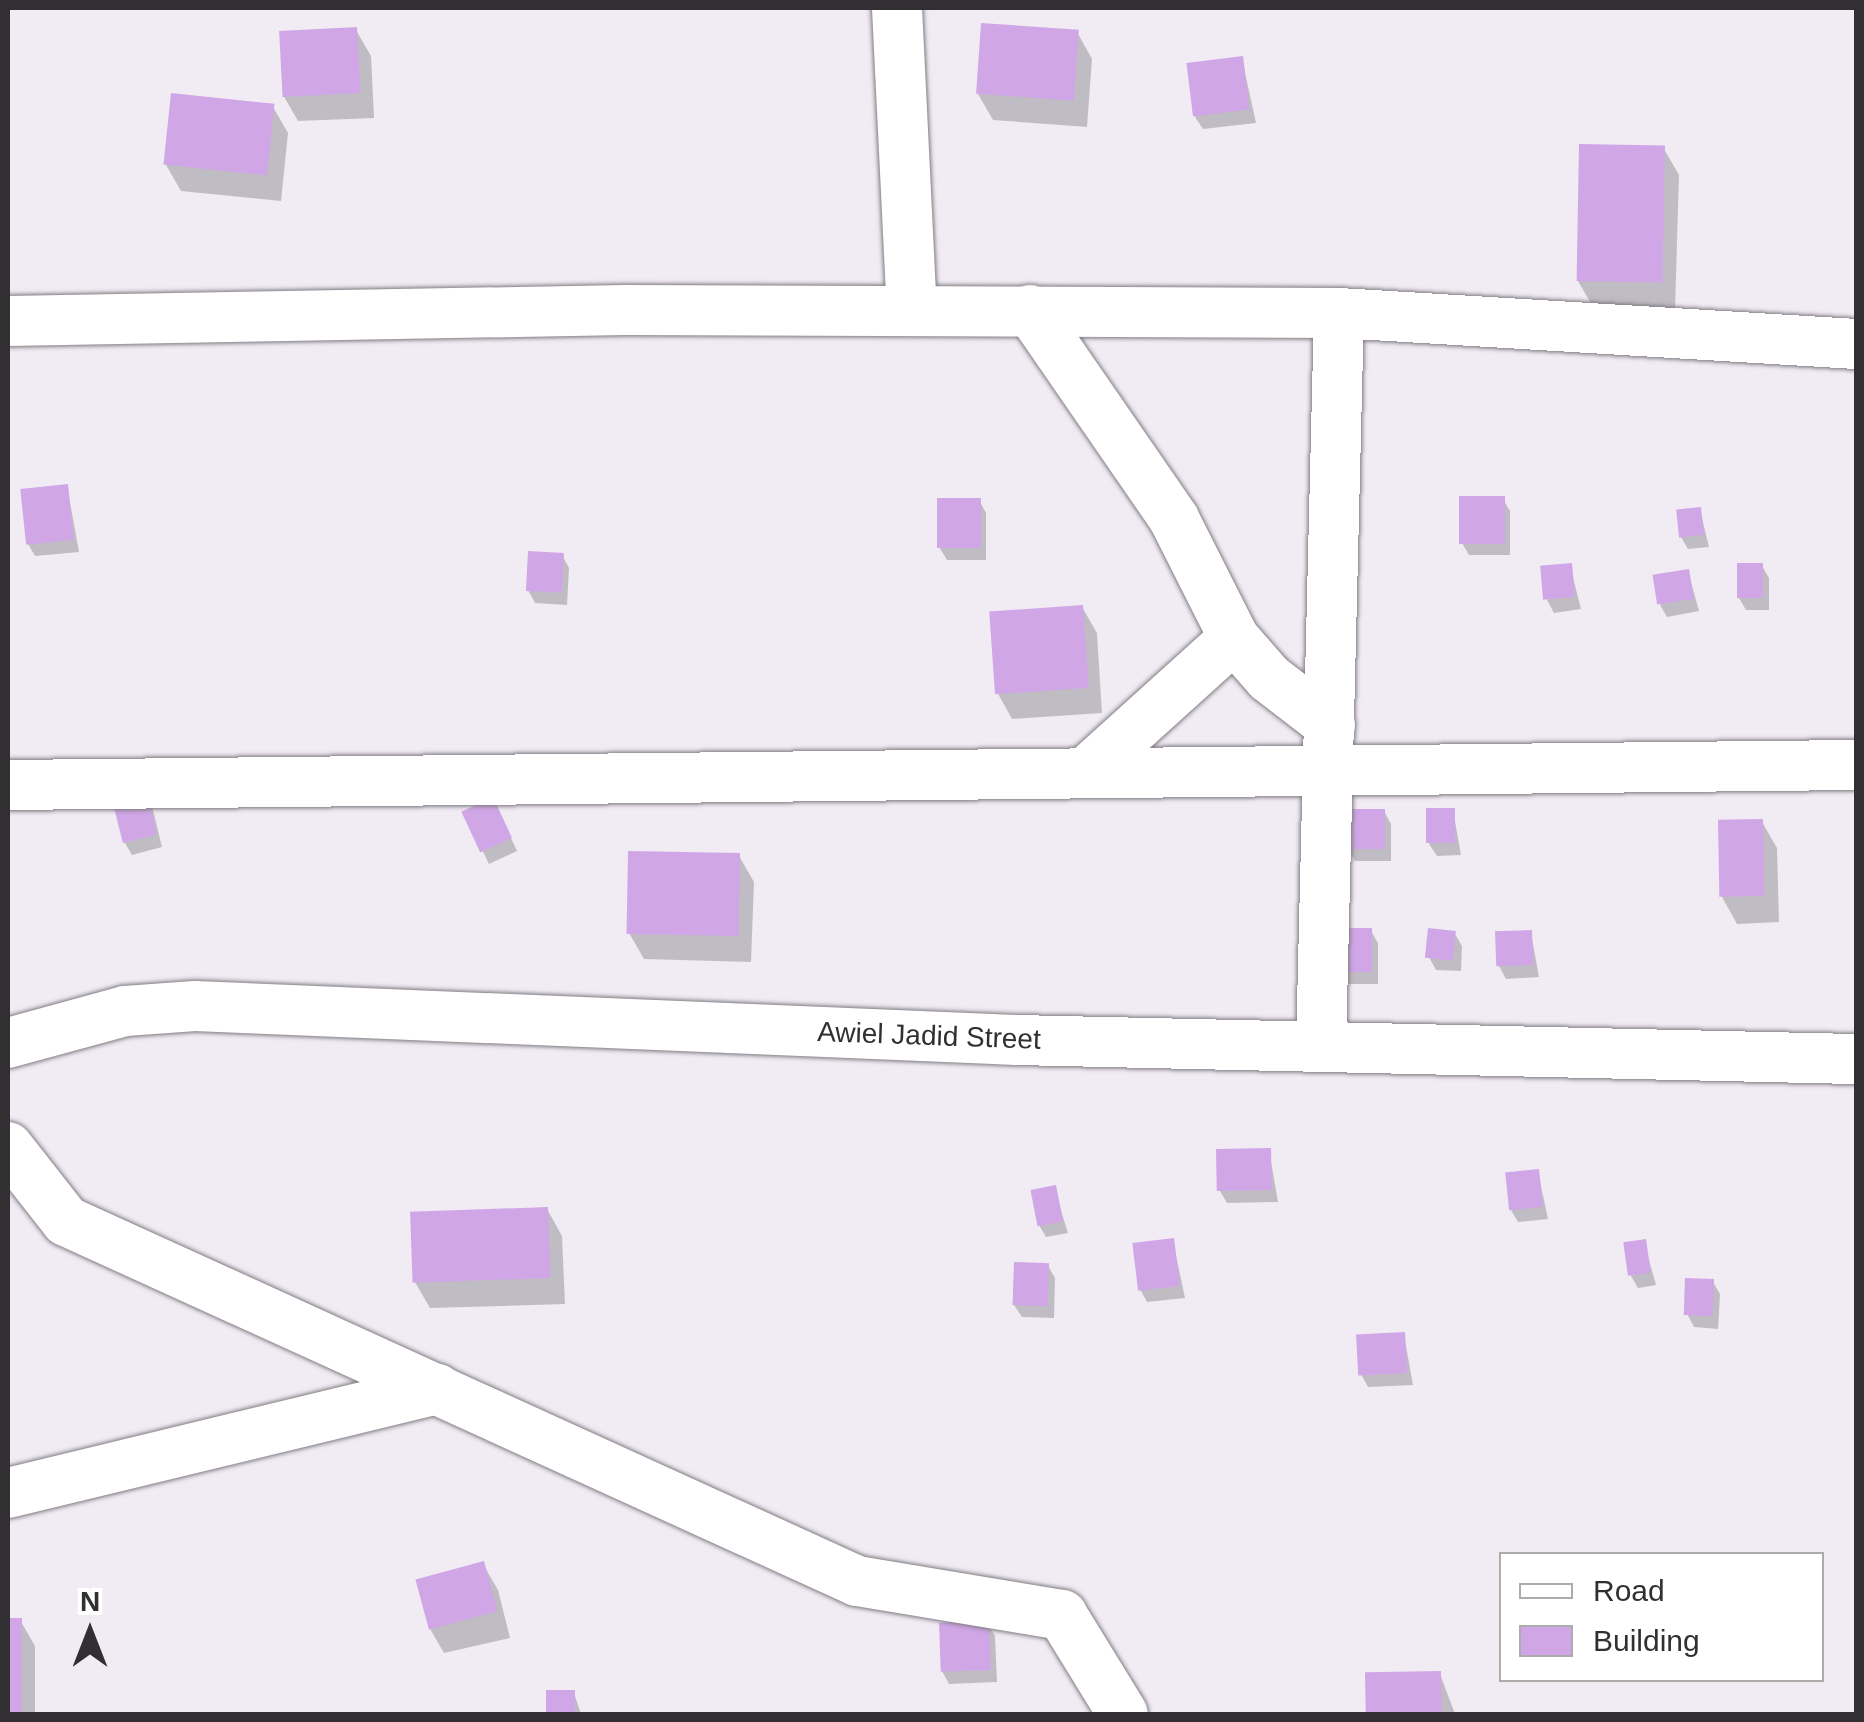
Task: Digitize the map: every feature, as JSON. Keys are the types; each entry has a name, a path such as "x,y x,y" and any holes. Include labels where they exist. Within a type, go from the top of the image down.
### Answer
{"street":[{"path":"897,8 912,310"},
{"path":"8,322 912,310 1340,313 1856,344"},
{"path":"1030,310 1174,518 1234,638 1330,747"},
{"path":"1321,1048 1340,313"},
{"path":"1087,771 1234,638"},
{"path":"8,784 1087,771 1330,747 1856,766"},
{"name":"Awiel Jadid Street","path":"8,1043 125,1011 195,1006 1321,1048 1856,1059"},
{"path":"8,1147 66,1221 857,1581 1062,1615 1122,1714"},
{"path":"8,1493 438,1389"}],"building":[{"path":"981,23 1079,30 1074,101 976,94"},
{"path":"357,27 360,93 283,97 279,31"},
{"path":"1243,56 1250,110 1193,117 1186,63"},
{"path":"171,93 274,104 267,175 163,165"},
{"path":"1579,144 1665,146 1663,282 1577,281"},
{"path":"68,484 74,540 26,545 20,489"},
{"path":"1459,496 1505,496 1505,544 1459,544"},
{"path":"937,498 981,498 981,548 937,548"},
{"path":"1701,507 1704,535 1679,537 1676,510"},
{"path":"528,551 564,553 562,593 526,591"},
{"path":"1572,563 1575,597 1543,600 1540,566"},
{"path":"1737,563 1763,563 1763,598 1737,598"},
{"path":"1689,569 1694,599 1657,604 1652,575"},
{"path":"1083,605 1089,688 995,694 989,612"},
{"path":"145,787 157,835 123,843 111,795"},
{"path":"493,797 512,838 480,853 461,812"},
{"path":"1426,808 1455,808 1455,843 1426,843"},
{"path":"1346,809 1385,809 1385,849 1346,849"},
{"path":"1763,819 1764,896 1719,897 1718,820"},
{"path":"628,851 740,853 739,936 627,934"},
{"path":"1333,928 1372,928 1372,972 1333,972"},
{"path":"1428,928 1456,931 1453,961 1425,958"},
{"path":"1532,930 1533,965 1496,966 1495,931"},
{"path":"1271,1148 1272,1190 1217,1191 1216,1149"},
{"path":"1539,1169 1543,1207 1509,1210 1505,1173"},
{"path":"1056,1185 1063,1221 1038,1226 1030,1190"},
{"path":"548,1207 550,1278 413,1283 410,1212"},
{"path":"1174,1238 1180,1286 1138,1291 1132,1243"},
{"path":"1646,1239 1651,1273 1628,1276 1623,1242"},
{"path":"1014,1262 1049,1263 1047,1306 1012,1305"},
{"path":"1685,1278 1714,1279 1713,1316 1684,1315"},
{"path":"1405,1332 1407,1373 1358,1376 1356,1335"},
{"path":"484,1561 497,1611 429,1630 415,1579"},
{"path":"8,1618 22,1618 22,1714 8,1714"},
{"path":"989,1621 991,1670 941,1672 939,1623"},
{"path":"1441,1671 1442,1714 1366,1714 1365,1672"},
{"path":"546,1690 575,1690 575,1714 546,1714"}]}
